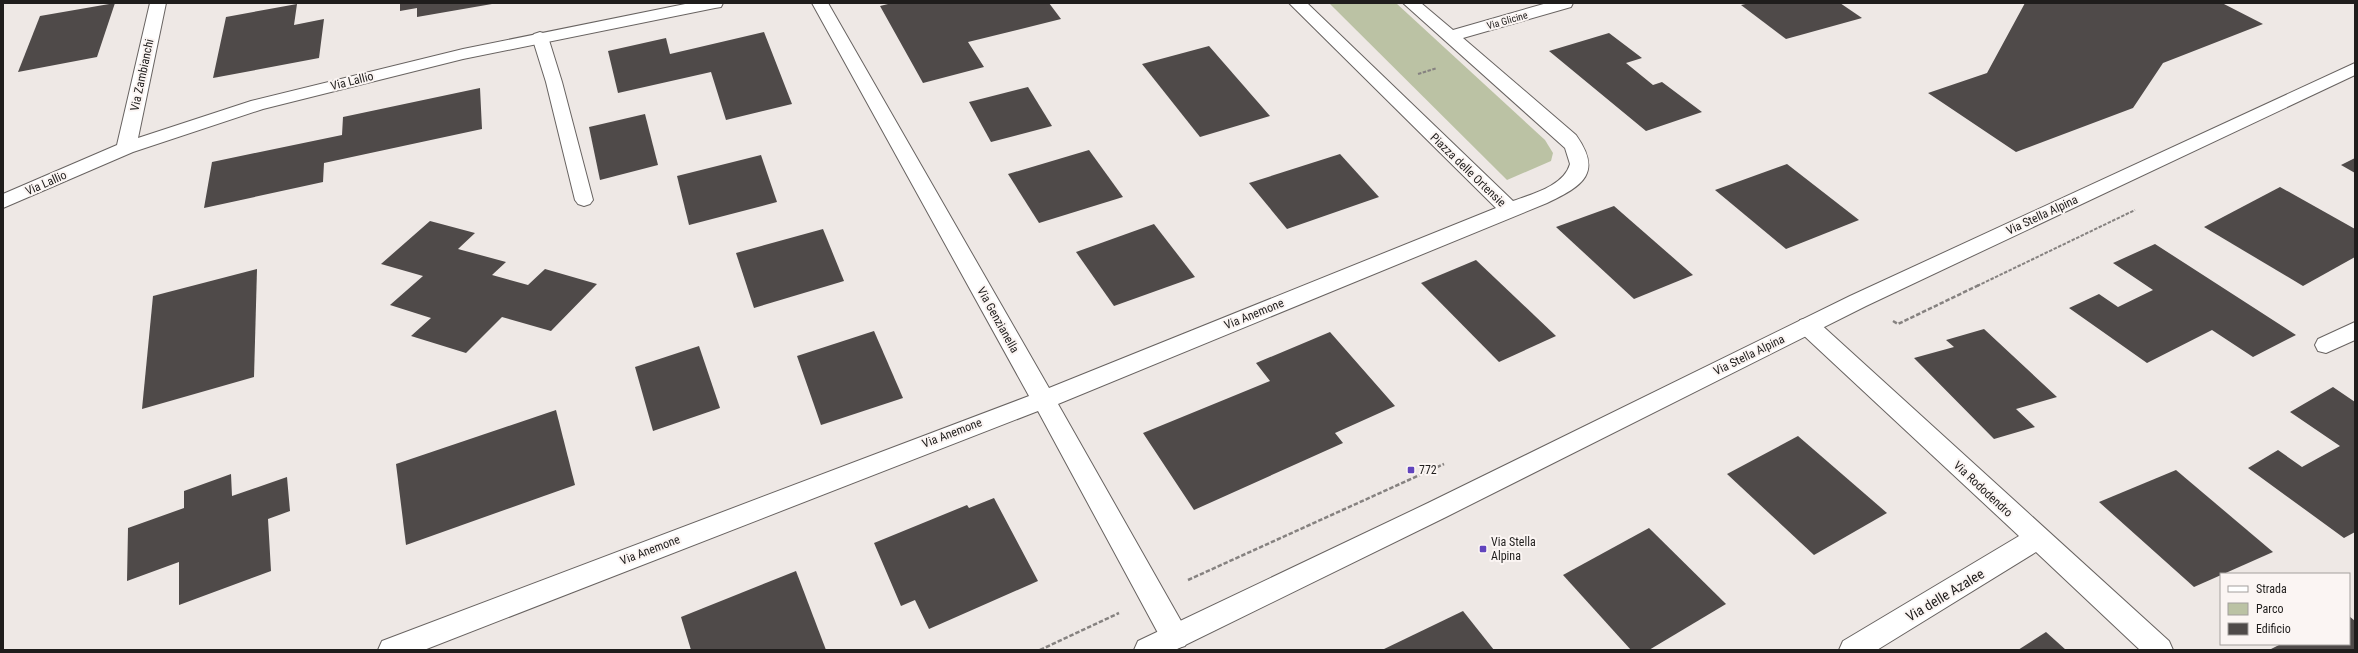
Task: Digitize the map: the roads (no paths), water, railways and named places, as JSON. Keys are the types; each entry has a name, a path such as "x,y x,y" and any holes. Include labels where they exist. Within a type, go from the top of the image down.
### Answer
{"street":[{"name":"Via Zambianchi","path":"126,148 158,3"},
{"name":"Via Lallio","path":"3,202 126,148 265,103 395,70 540,37 715,3"},
{"name":"Via Genzianella","path":"820,3 1043,400 1150,586 1175,637"},
{"name":"Piazza delle Ortensie","path":"1297,3 1379,85 1510,210 1568,184 1578,173 1580,165 1579,156 1563,133 1411,3"},
{"name":"Via Glicine","path":"1449,37 1565,3"},
{"name":"Via Stella Alpina","path":"1148,650 1437,510 1808,326 2355,68"},
{"name":"Via Anemone","path":"392,650 1043,400 1510,210"},
{"name":"Via Rododendro","path":"1808,326 2036,539 2159,650"},
{"path":"2326,345 2355,330"},
{"name":"Via delle Azalee","path":"1853,650 2036,539"}],"lane":[{"path":"540,37 554,82 584,200"}],"place":[{"name":"772","path":"1411,470"},
{"name":"Via Stella Alpina","path":"1483,549"}]}
